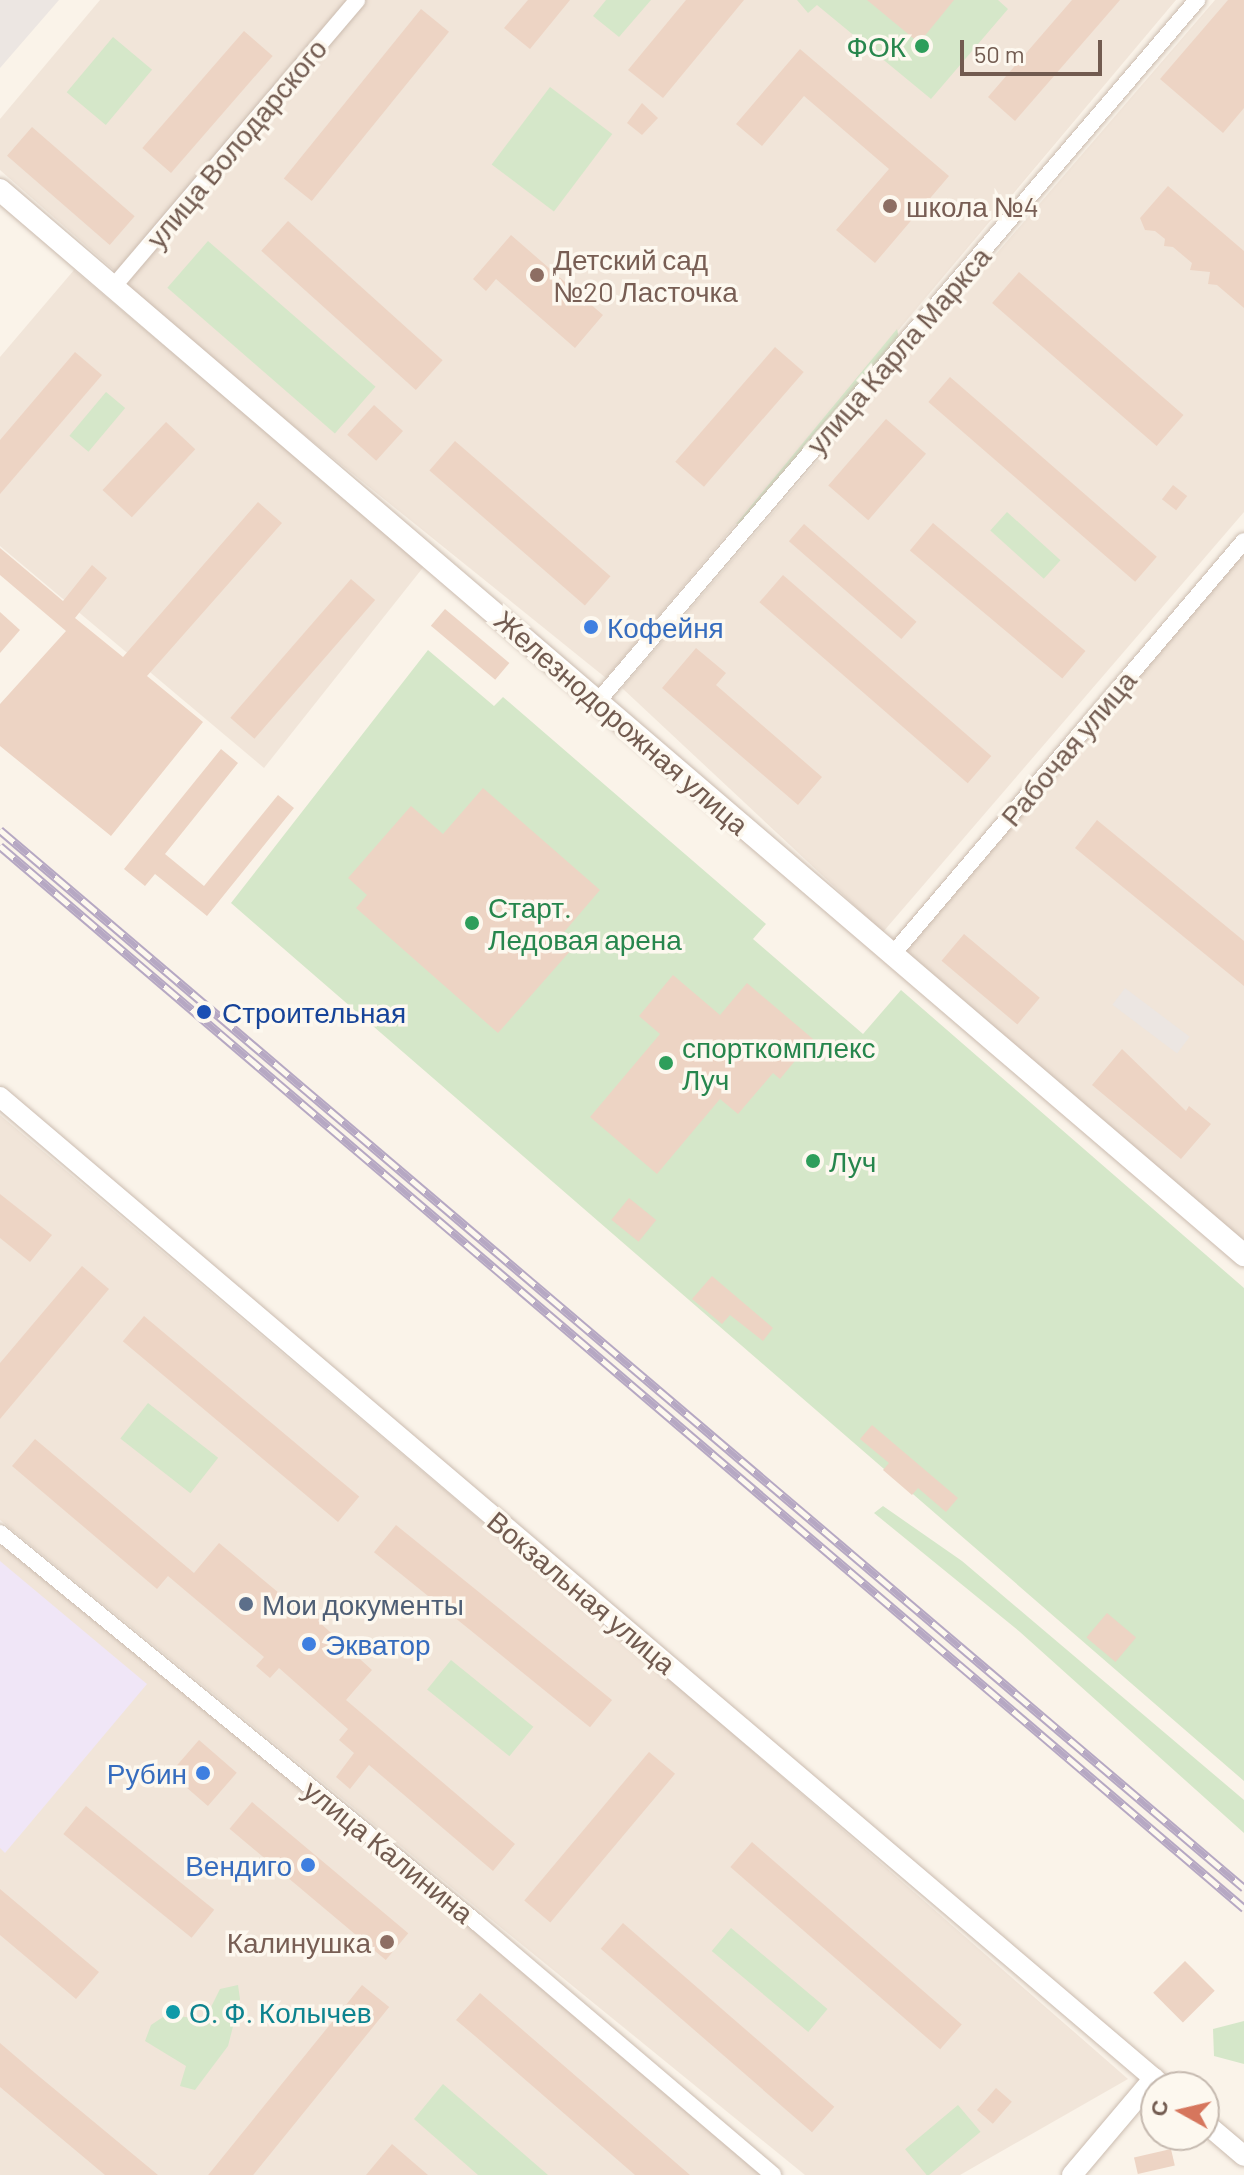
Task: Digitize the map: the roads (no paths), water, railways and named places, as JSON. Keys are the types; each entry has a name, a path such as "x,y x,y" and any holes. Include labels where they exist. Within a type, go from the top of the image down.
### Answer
{"main road":[{"name":"Железнодорожная улица","path":"0,190 1244,1255"}],"street":[{"name":"улица Володарского","path":"114,286 357,0"},
{"name":"улица Карла Маркса","path":"599,700 1197,0"},
{"name":"Рабочая улица","path":"892,955 1244,541"},
{"name":"Вокзальная улица","path":"0,1097 1146,2071"},
{"name":"улица Калинина","path":"0,1533 470,1916 773,2175"},
{"path":"1072,2175 1140,2102"},
{"path":"1220,2136 1244,2156"}],"railway":[{"path":"0,830 1244,1888"},
{"path":"0,846 1244,1908"}],"place":[{"name":"ФОК","path":"922,46"},
{"name":"школа №4","path":"890,206"},
{"name":"Детский сад №20 Ласточка","path":"537,275"},
{"name":"Кофейня","path":"591,627"},
{"name":"Старт. Ледовая арена","path":"472,923"},
{"name":"Строительная","path":"204,1012"},
{"name":"спорткомплекс Луч","path":"666,1063"},
{"name":"Луч","path":"813,1161"},
{"name":"Мои документы","path":"246,1604"},
{"name":"Экватор","path":"309,1644"},
{"name":"Рубин","path":"203,1773"},
{"name":"Вендиго","path":"308,1865"},
{"name":"Калинушка","path":"387,1942"},
{"name":"О. Ф. Колычев","path":"173,2012"}]}
